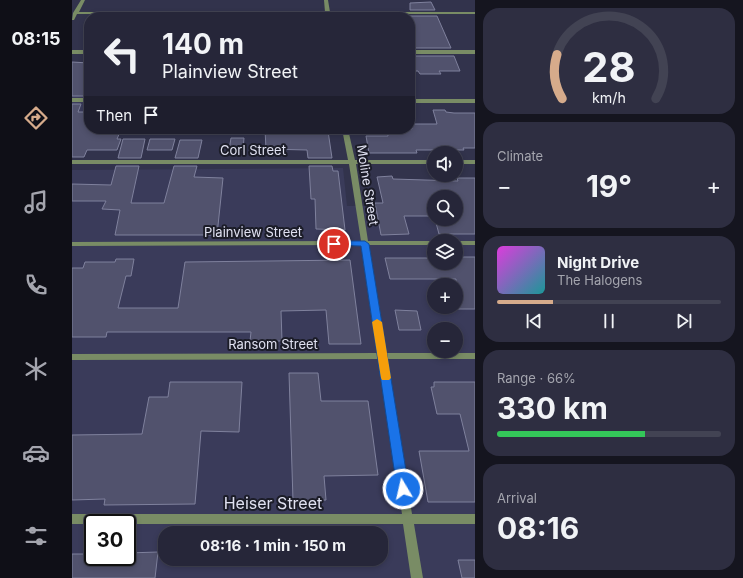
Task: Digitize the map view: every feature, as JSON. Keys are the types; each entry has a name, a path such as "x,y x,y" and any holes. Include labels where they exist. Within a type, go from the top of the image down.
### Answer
{"street":[{"path":"72,19 82,0"},
{"path":"326,0 328,12"},
{"path":"75,13 84,13"},
{"path":"415,14 475,13"},
{"path":"72,52 84,52"},
{"path":"415,52 475,52"},
{"path":"72,100 84,100"},
{"path":"415,101 475,101"},
{"name":"Moline Street","path":"346,134 352,162 417,578"},
{"name":"Corl Street","path":"72,162 427,162"},
{"path":"463,162 475,162"},
{"name":"Plainview Street","path":"72,244 427,243"},
{"path":"463,243 475,243"},
{"name":"Ransom Street","path":"72,358 475,356"},
{"name":"Heiser Street","path":"72,519 475,519"}],"shaded area":[{"path":"72,78 84,78 84,130 72,130"},
{"path":"343,168 347,206 427,205 427,226 463,226 463,213 475,204 475,578 72,578 72,170"}],"building":[{"path":"431,2 435,10 410,10 410,3"},
{"path":"415,16 437,16 451,48 415,48"},
{"path":"415,56 454,56 460,71 439,71 441,74 420,74 418,71 415,71"},
{"path":"72,62 84,63 84,96 72,96"},
{"path":"72,104 81,104 78,112 84,112 84,134 119,134 117,139 121,139 117,150 87,150 84,157 72,157"},
{"path":"433,110 445,110 446,112 454,113 475,113 475,148 463,148 463,146 427,146 427,150 416,150 417,153 369,153 366,136 415,134 415,124 437,124"},
{"path":"265,134 328,134 332,158 308,158 307,150 266,149"},
{"path":"231,138 244,138 243,150 229,150"},
{"path":"123,139 145,139 141,158 118,158"},
{"path":"150,139 175,139 172,150 147,150"},
{"path":"180,140 202,140 198,158 175,158"},
{"path":"116,166 139,166 131,203 164,203 174,166 197,166 194,177 223,178 217,235 115,235 120,210 102,209 106,201 72,201 72,184 111,185"},
{"path":"309,166 332,166 333,171 338,171 345,230 316,229 315,199 311,199"},
{"path":"392,176 393,179 427,180 427,182 463,182 463,178 475,178 475,234 439,234 437,226 463,226 463,190 427,190 427,216 404,216 409,234 381,235 375,203 383,203 377,177"},
{"path":"463,257 475,257 475,309 463,309 463,278 390,279 385,258 427,258 427,270 463,270"},
{"path":"116,259 134,259 131,276 126,276 118,308 178,308 185,262 350,260 361,344 329,344 326,310 281,311 282,341 250,341 251,332 107,332 106,337 72,337 72,268 83,268 85,262 115,262"},
{"path":"395,310 417,311 421,330 399,330"},
{"path":"289,373 318,373 321,401 368,401 378,475 324,476 326,500 293,501"},
{"path":"170,382 242,382 239,432 201,431 195,504 104,505 105,499 72,500 72,435 142,434 149,397 168,397"},
{"path":"434,382 475,382 475,502 428,502 419,451 469,451 460,414 437,414 431,387 434,387"},
{"path":"158,552 155,578 72,578 72,554 84,554 84,566 136,566 136,553"},
{"path":"458,560 475,560 475,578 462,578"}],"slow traffic":[{"path":"377,322 386,378"}],"route":[{"path":"334,244 365,244 403,489"}]}
